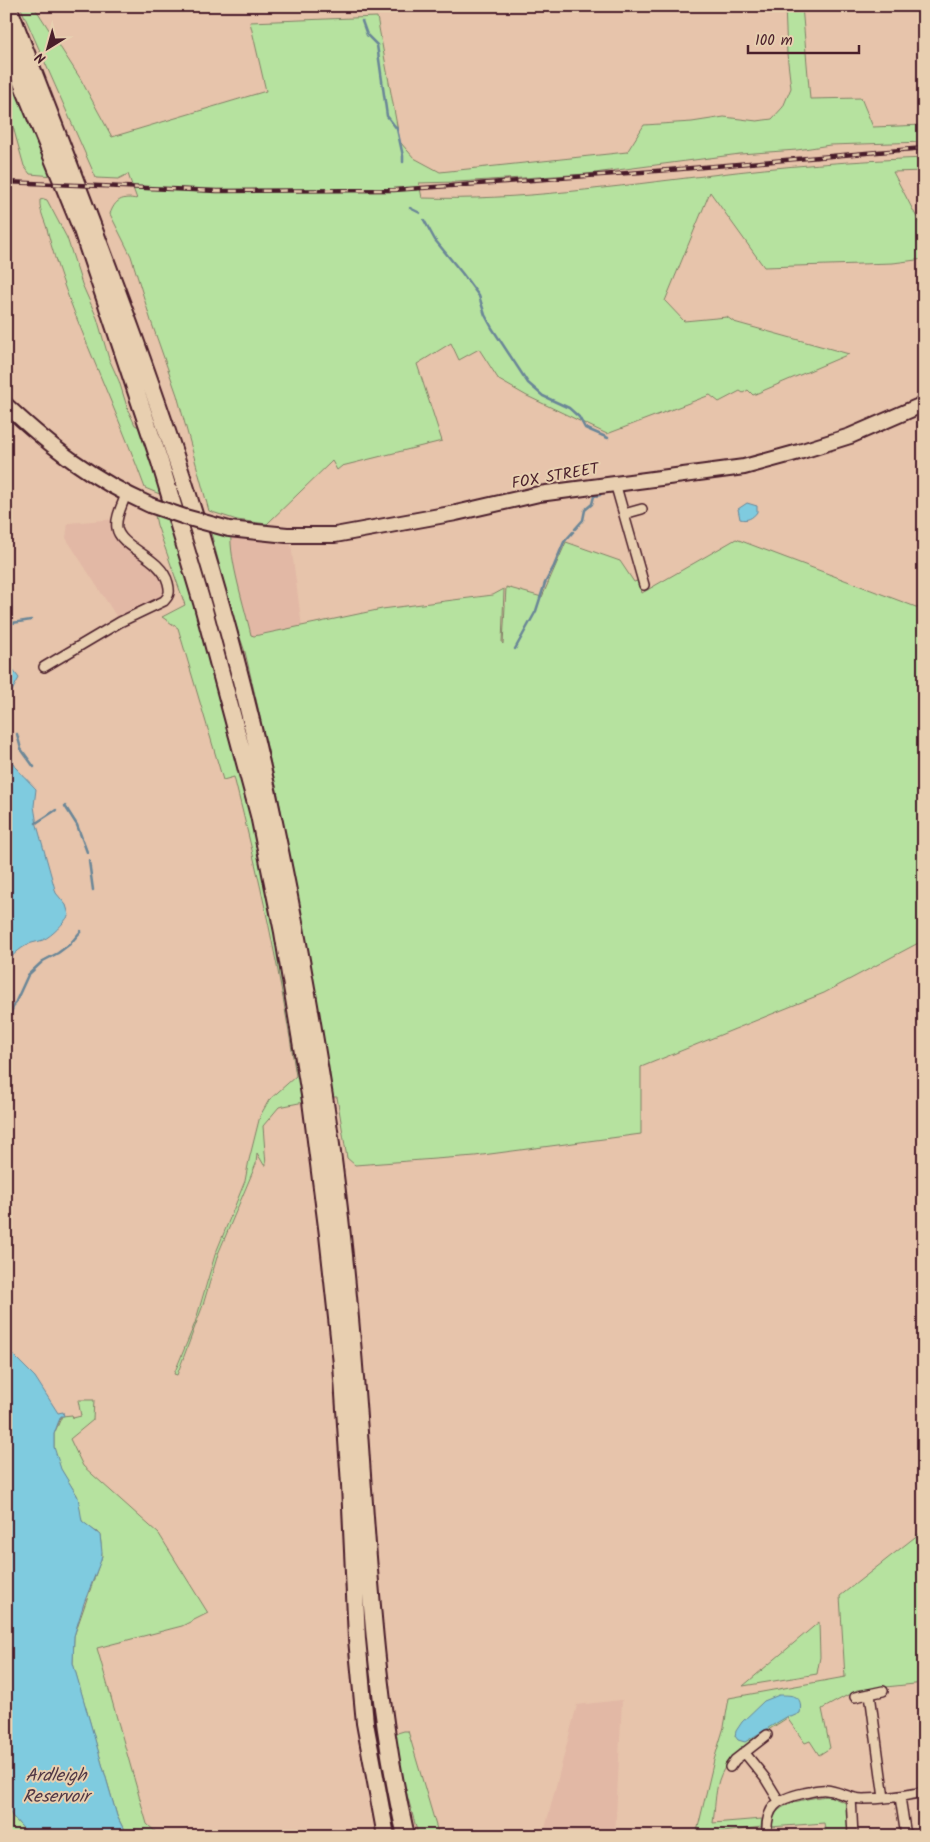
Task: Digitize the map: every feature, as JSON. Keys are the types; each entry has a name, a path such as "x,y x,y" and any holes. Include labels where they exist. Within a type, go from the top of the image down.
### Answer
{"highway":[{"path":"8,6 116,284 175,453 211,571 247,704 271,810 292,915 325,1104 342,1235 356,1388 373,1629 391,1768 406,1836"},
{"path":"6,39 82,230 160,462 203,606 259,815 283,932 308,1082 328,1235 342,1364 357,1639 365,1723 385,1833"}],"main road":[{"name":"FOX STREET","path":"6,405 70,460 126,494 150,505 185,517 229,528 287,535 335,535 447,515 539,494 617,489 759,464 850,436 924,404"}],"street":[{"path":"617,489 644,585"},
{"path":"44,667 120,622 164,600 170,592 165,574 160,566 121,537 117,528 117,519 126,494"},
{"path":"624,514 642,509"},
{"path":"855,1697 883,1691"},
{"path":"870,1694 884,1798"},
{"path":"730,1767 744,1752 768,1735"},
{"path":"744,1752 765,1778 779,1801"},
{"path":"767,1836 766,1823 771,1808 788,1796 825,1790 861,1799 900,1797 924,1792"},
{"path":"851,1797 852,1836"},
{"path":"900,1797 906,1836"}],"shaded area":[{"path":"117,519 117,528 160,566 168,596 120,622 66,538 68,523"},
{"path":"227,536 291,544 302,627 248,637"},
{"path":"622,1700 615,1836 543,1836 577,1705"}],"green space":[{"path":"20,6 33,6 39,14 80,78 112,137 266,91 250,22 377,17 400,142 414,158 440,172 627,152 644,125 692,122 724,117 757,121 772,119 783,107 791,88 787,54 785,6 802,6 810,99 861,98 873,127 924,125 924,142 830,145 797,150 740,154 587,174 419,183 422,198 531,195 791,166 924,158 924,171 893,172 924,231 924,259 893,263 764,267 710,192 665,301 684,321 727,317 734,322 849,354 753,395 748,390 743,393 740,391 719,402 710,395 607,434 527,396 499,380 479,349 459,360 451,343 417,364 442,441 342,466 337,470 332,461 267,524 237,520 209,511 177,395 131,256 110,214 114,205 120,200 127,198 137,199 128,174 118,179 96,178"},
{"path":"6,62 54,176 30,174 24,166 6,102"},
{"path":"40,200 47,200 67,238 82,284 97,318 109,359 119,381 128,410 135,425 141,428 167,497 145,488 62,279 41,209"},
{"path":"154,511 180,521 250,796 304,1102 279,1107 263,1126 266,1165 264,1165 257,1153 256,1164 218,1254 203,1305 177,1375 174,1374 195,1323 215,1255 245,1181 260,1116 269,1100 296,1076 284,1000 269,925 234,777 223,780 178,628 162,617 185,605 157,525"},
{"path":"210,529 231,533 232,557 251,635 254,636 382,609 493,595 504,589 503,644 506,587 542,597 566,542 620,561 634,582 637,581 642,593 736,539 924,610 924,940 824,993 641,1067 641,1134 475,1156 355,1165 347,1158 337,1097 332,1097 317,1001 277,790 245,652 232,614"},
{"path":"78,1400 94,1400 93,1420 70,1439 83,1466 159,1534 208,1613 182,1626 97,1648 147,1824 160,1836 127,1836 117,1816 73,1664 74,1636 102,1556 100,1534 84,1524 81,1519 77,1495 61,1470 55,1456 54,1434 62,1416 72,1415 73,1418 81,1416"},
{"path":"924,1530 924,1683 857,1690 822,1709 830,1748 819,1755 810,1741 805,1743 787,1718 757,1737 738,1752 724,1769 719,1780 713,1823 762,1819 761,1827 709,1834 709,1836 696,1836 724,1727 729,1698 845,1677 840,1596"},
{"path":"819,1622 820,1657 817,1674 743,1686"},
{"path":"408,1731 439,1836 419,1836 417,1831 400,1769 394,1734"},
{"path":"829,1796 846,1803 849,1836 826,1836 824,1823 771,1827 776,1813 781,1808 801,1800"},
{"path":"6,1804 12,1816 30,1836 11,1836 6,1829"}],"water":[{"path":"747,503 757,506 757,512 750,518 740,519 738,509"},
{"path":"6,661 19,678 6,702"},
{"path":"6,745 15,767 36,789 34,806 37,825 56,893 66,905 69,915 61,926 50,935 43,940 24,947 6,963"},
{"name":"Ardleigh Reservoir","path":"6,1348 35,1377 58,1413 63,1412 64,1416 61,1416 54,1434 54,1447 61,1469 78,1497 82,1521 100,1535 101,1560 84,1603 74,1636 73,1663 117,1816 127,1836 30,1836 12,1816 7,1806"},
{"path":"779,1695 789,1695 799,1699 800,1713 791,1717 788,1716 745,1742 738,1740 735,1736 736,1731 742,1722 764,1701"}],"waterway":[{"path":"362,21 367,35 377,45 387,116 397,129 403,162"},
{"path":"410,208 420,213"},
{"path":"424,220 435,240 479,296 485,315 492,328 528,383 543,396 569,408 579,417 585,428 608,438"},
{"path":"620,491 631,489"},
{"path":"575,529 583,520 585,510 592,504 594,496 600,495"},
{"path":"515,649 536,611 545,583 564,542 573,532"},
{"path":"6,624 31,620"},
{"path":"17,734 21,749 34,767"},
{"path":"65,806 77,825 87,852"},
{"path":"36,823 56,810"},
{"path":"89,861 93,890"},
{"path":"6,1023 28,975 43,961 70,944 81,931"}],"railway":[{"path":"6,182 217,191 394,190 669,170 924,148"}]}
